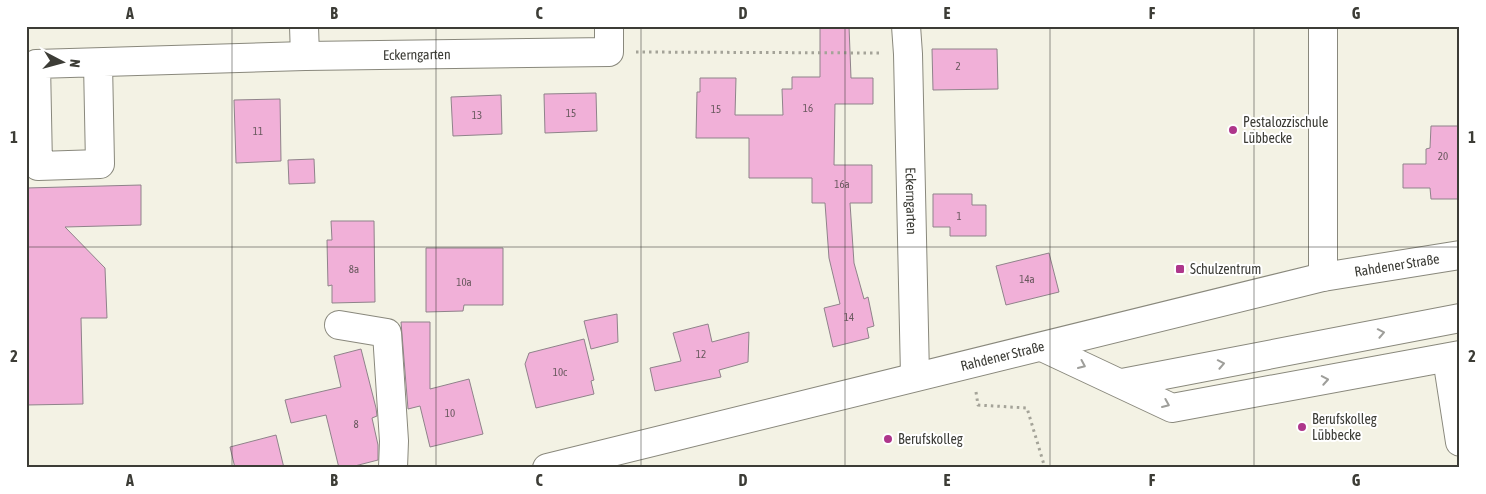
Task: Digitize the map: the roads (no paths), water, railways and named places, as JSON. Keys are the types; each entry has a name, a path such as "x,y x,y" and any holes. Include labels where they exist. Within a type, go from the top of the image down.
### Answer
{"street":[{"path":"304,26 304,56"},
{"name":"Eckerngarten","path":"906,26 915,376"},
{"path":"1323,26 1323,277"},
{"name":"Eckerngarten","path":"98,62 304,56 609,39"},
{"name":"Rahdener Straße","path":"547,468 1323,277 1460,255"},
{"path":"1122,383 1460,318"},
{"path":"339,325 387,333 394,441 393,468"},
{"path":"1042,347 1172,408 1453,357 1460,442"}],"place":[{"name":"Pestalozzischule Lübbecke","path":"1233,130"},
{"name":"Schulzentrum","path":"1180,269"},
{"name":"Berufskolleg Lübbecke","path":"1302,427"},
{"name":"Berufskolleg","path":"888,439"}]}
